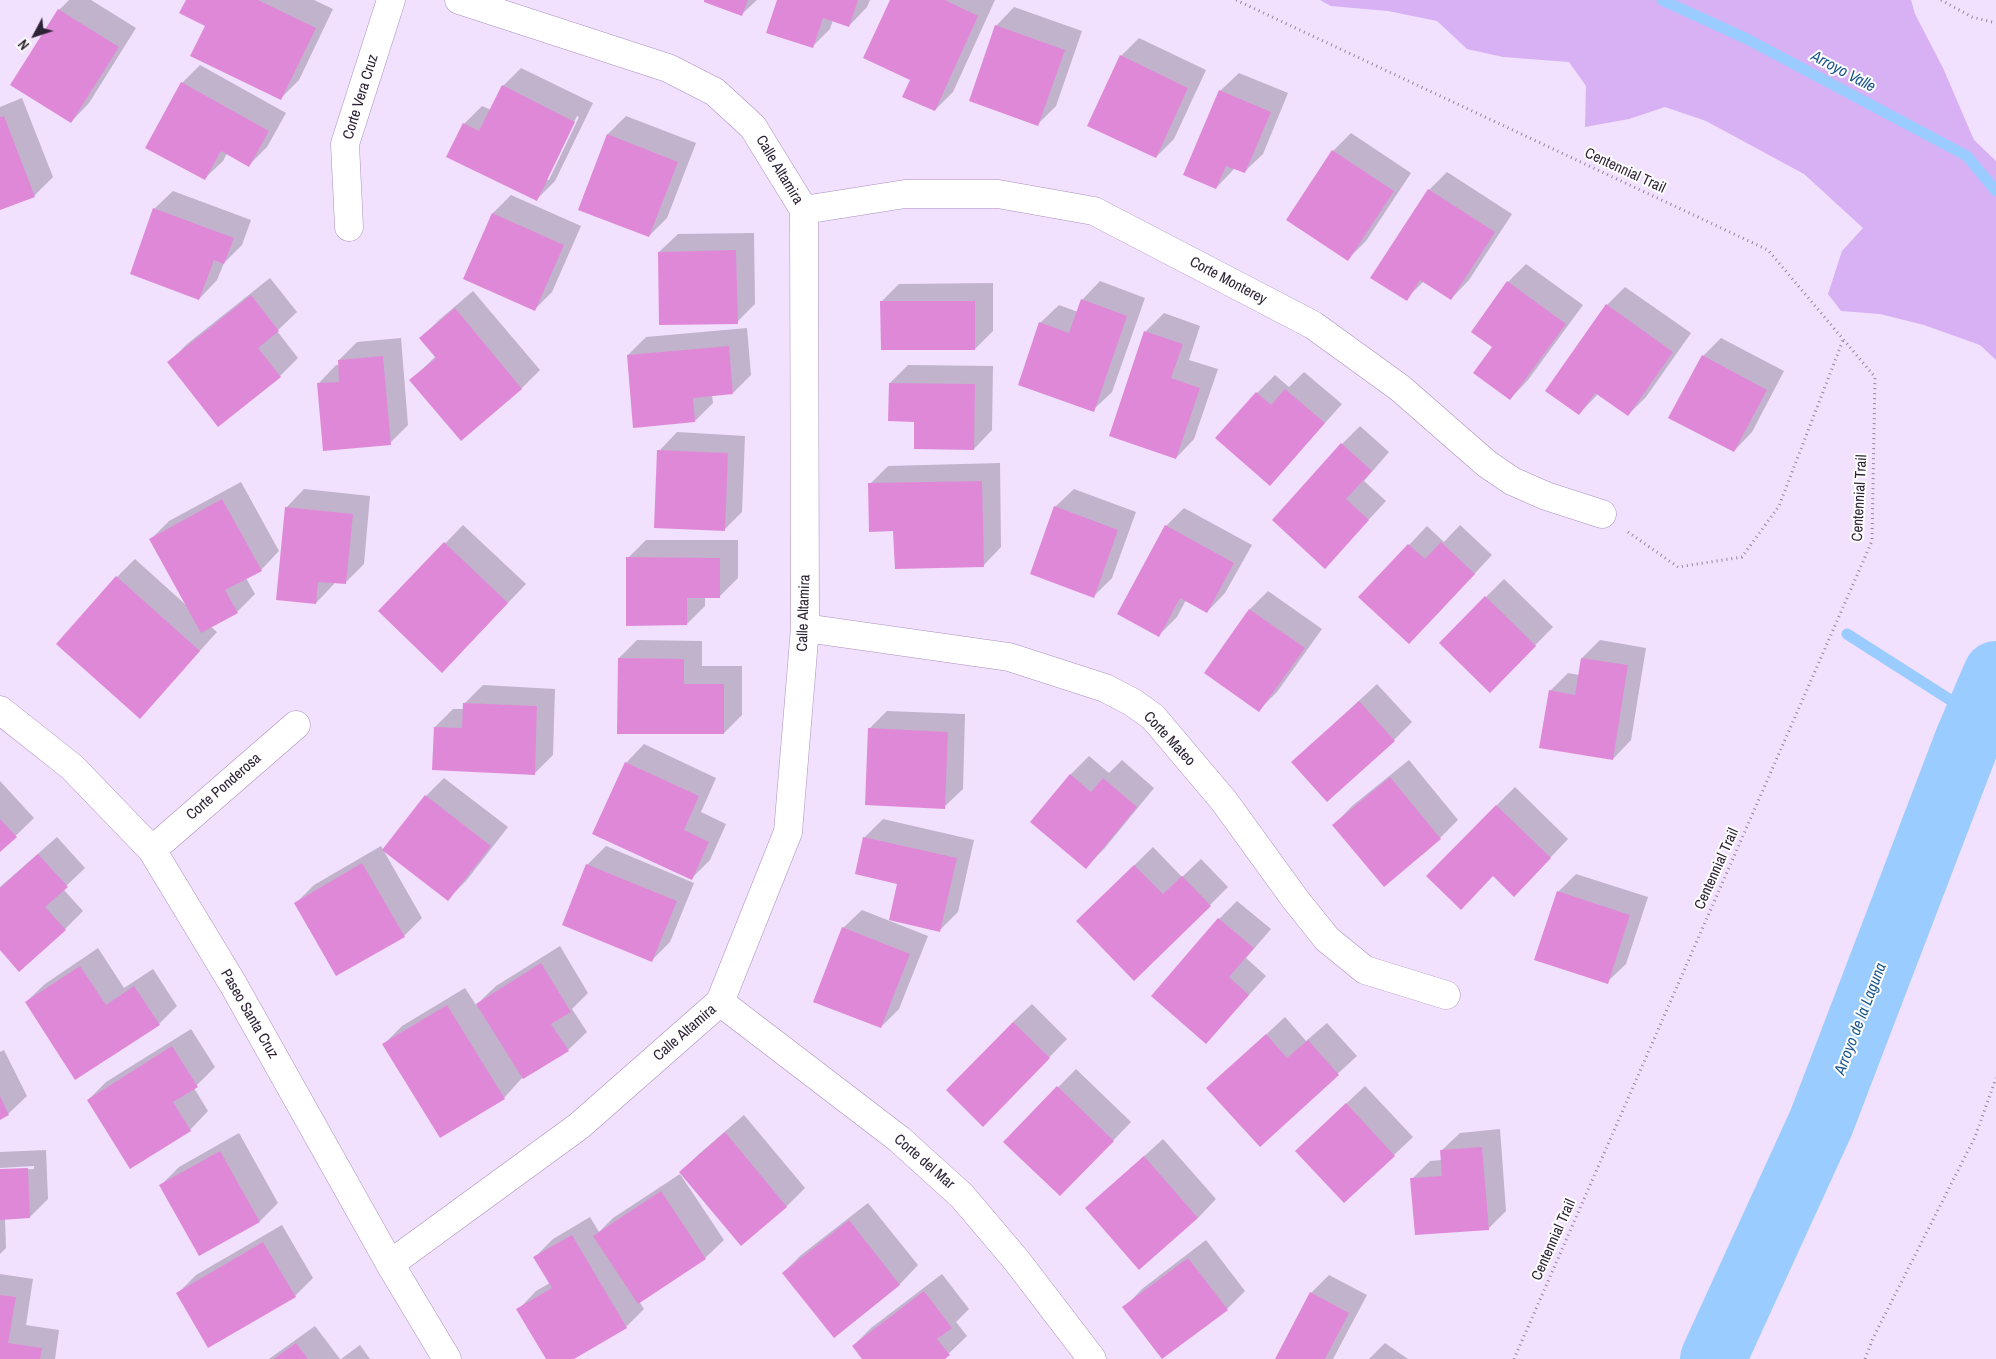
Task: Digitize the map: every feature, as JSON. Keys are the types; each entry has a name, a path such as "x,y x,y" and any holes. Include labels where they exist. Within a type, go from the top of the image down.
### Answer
{"street":[{"name":"Corte Vera Cruz","path":"349,226 345,144 391,0"},
{"name":"Calle Altamira","path":"390,1264 579,1126 720,1002 788,832 805,628 804,210 753,127 715,92 668,68 459,0"},
{"name":"Corte Monterey","path":"804,210 905,194 998,194 1094,211 1313,325 1400,388 1487,464 1512,481 1546,496 1602,514"},
{"name":"Corte Mateo","path":"805,628 1009,656 1105,688 1132,702 1153,717 1224,801 1295,899 1327,939 1366,970 1446,995"},
{"name":"Paseo Santa Cruz","path":"0,710 72,767 152,850 232,984 390,1264 446,1359"},
{"name":"Corte Ponderosa","path":"152,850 296,725"},
{"name":"Corte del Mar","path":"720,1002 899,1139 962,1196 1017,1261 1092,1359"}],"path":[{"name":"Centennial Trail","path":"1236,0 1768,250 1874,377 1872,541 1514,1359"},
{"path":"1941,0 1972,17 1996,23"},
{"path":"1602,514 1678,567 1742,557 1779,506 1844,340"},
{"path":"1865,1359 1873,1338 1975,1137 1996,1078"}],"shaded area":[{"path":"1320,0 1911,0 1915,14 1943,68 1974,140 1996,161 1996,360 1980,345 1924,325 1880,314 1841,311 1828,294 1842,251 1863,228 1804,174 1706,121 1665,107 1629,119 1585,127 1586,86 1569,62 1503,57 1467,49 1437,21 1388,11 1331,6"}],"building":[{"path":"186,0 258,0 316,28 281,100 190,56 205,26 179,13"},
{"path":"704,0 748,0 742,16 704,2"},
{"path":"777,0 858,0 849,27 823,18 813,48 766,33"},
{"path":"890,0 945,0 978,16 935,111 902,97 910,80 863,58"},
{"path":"58,9 119,47 71,123 10,85"},
{"path":"995,25 1065,50 1038,126 969,101"},
{"path":"1120,55 1188,88 1156,158 1087,126"},
{"path":"181,82 269,131 249,167 221,151 205,180 145,148"},
{"path":"502,85 575,122 537,201 446,157 463,123 479,131"},
{"path":"1219,90 1271,112 1245,173 1226,166 1216,189 1183,175"},
{"path":"4,116 35,197 0,210 0,117"},
{"path":"607,134 678,162 649,237 578,210"},
{"path":"1332,150 1394,191 1348,261 1286,220"},
{"path":"1428,189 1495,232 1451,300 1420,280 1407,301 1370,278"},
{"path":"153,208 234,238 224,264 214,260 199,300 130,274"},
{"path":"492,213 564,245 535,311 463,279"},
{"path":"736,250 738,324 659,325 658,252"},
{"path":"1507,281 1566,324 1510,400 1473,373 1492,347 1471,332"},
{"path":"251,295 279,331 258,348 281,377 218,427 167,362"},
{"path":"1081,299 1127,316 1094,412 1018,385 1039,322 1069,333"},
{"path":"880,301 975,301 975,350 881,350"},
{"path":"1606,304 1673,352 1628,416 1595,393 1579,415 1545,391"},
{"path":"455,308 522,389 461,441 409,380 436,358 419,338"},
{"path":"1144,331 1183,344 1171,378 1200,388 1176,459 1109,436"},
{"path":"729,346 733,394 693,398 695,422 633,428 627,355"},
{"path":"1702,355 1767,390 1734,452 1668,418"},
{"path":"383,356 391,445 323,451 317,383 339,382 338,360"},
{"path":"889,383 975,384 974,450 914,449 914,422 888,421"},
{"path":"1285,389 1325,423 1270,486 1215,438 1256,392 1271,405"},
{"path":"1341,443 1372,471 1346,499 1369,520 1325,569 1272,520"},
{"path":"657,450 728,453 725,531 654,528"},
{"path":"982,481 984,567 895,569 893,531 869,532 868,483"},
{"path":"222,499 262,571 225,590 238,613 201,633 149,539"},
{"path":"1054,506 1118,530 1094,598 1030,574"},
{"path":"285,507 353,514 346,584 318,582 316,604 276,600"},
{"path":"1165,525 1234,563 1207,613 1180,598 1159,637 1117,614"},
{"path":"444,542 508,603 442,673 378,611"},
{"path":"1441,542 1475,574 1409,644 1358,597 1408,544 1425,559"},
{"path":"626,557 720,558 720,598 687,598 687,625 626,626"},
{"path":"116,576 200,651 140,719 56,644"},
{"path":"1485,596 1536,646 1490,693 1439,643"},
{"path":"1249,609 1305,648 1259,712 1204,673"},
{"path":"618,658 684,659 684,684 724,684 724,734 617,734"},
{"path":"1581,658 1628,665 1613,760 1539,748 1549,690 1575,695"},
{"path":"1359,701 1395,741 1327,802 1291,762"},
{"path":"463,703 537,706 535,775 432,770 434,727 462,728"},
{"path":"868,728 948,732 945,809 865,805"},
{"path":"625,762 699,796 684,830 709,842 692,880 592,834"},
{"path":"1070,774 1091,792 1103,778 1137,807 1086,869 1030,822"},
{"path":"1390,777 1441,839 1384,887 1332,825"},
{"path":"425,795 491,846 448,901 382,850"},
{"path":"1496,805 1551,858 1514,897 1493,876 1461,910 1426,876"},
{"path":"0,819 17,837 0,852"},
{"path":"863,837 957,858 940,932 889,920 897,884 855,874"},
{"path":"38,854 68,887 45,907 66,930 19,972 0,950 0,888"},
{"path":"362,863 405,937 336,976 294,903"},
{"path":"586,864 677,901 652,962 562,925"},
{"path":"1134,865 1163,894 1182,876 1211,906 1134,981 1076,921"},
{"path":"1557,891 1630,915 1608,984 1534,960"},
{"path":"1218,918 1254,948 1229,977 1249,995 1206,1044 1151,996"},
{"path":"842,927 910,954 881,1028 813,1002"},
{"path":"541,963 571,1012 551,1024 569,1051 523,1079 476,1004"},
{"path":"80,966 106,1005 134,986 160,1025 75,1080 25,1002"},
{"path":"447,1005 505,1099 440,1138 382,1044"},
{"path":"1013,1022 1050,1058 983,1127 946,1090"},
{"path":"1266,1034 1287,1058 1308,1040 1339,1075 1260,1147 1206,1088"},
{"path":"172,1046 198,1087 173,1102 191,1131 130,1169 87,1100"},
{"path":"1057,1086 1114,1141 1060,1196 1003,1142"},
{"path":"0,1096 9,1115 0,1120"},
{"path":"1346,1103 1395,1156 1344,1203 1295,1151"},
{"path":"725,1132 787,1207 741,1246 679,1172"},
{"path":"1482,1147 1489,1230 1415,1235 1410,1178 1442,1176 1440,1150"},
{"path":"220,1151 260,1222 199,1256 159,1185"},
{"path":"1144,1156 1198,1218 1139,1270 1085,1208"},
{"path":"28,1168 30,1218 0,1220 0,1169"},
{"path":"661,1191 706,1259 638,1304 593,1236"},
{"path":"849,1220 900,1285 834,1338 782,1273"},
{"path":"572,1235 627,1328 574,1359 546,1359 516,1309 552,1288 533,1257"},
{"path":"263,1242 296,1297 208,1348 176,1293"},
{"path":"1188,1258 1228,1310 1162,1359 1122,1307"},
{"path":"924,1291 952,1328 937,1339 950,1355 945,1359 862,1359 852,1346"},
{"path":"1310,1292 1349,1313 1325,1359 1275,1359"},
{"path":"0,1295 16,1297 8,1343 42,1348 40,1359 0,1359"},
{"path":"296,1343 308,1359 274,1359"}],"waterway":[{"name":"Arroyo Valle","path":"1662,0 1747,39 1967,156 1996,191"},
{"path":"1847,634 1977,717"},
{"name":"Arroyo de la Laguna","path":"1713,1359 1821,1123 1968,739 1996,674"}]}
